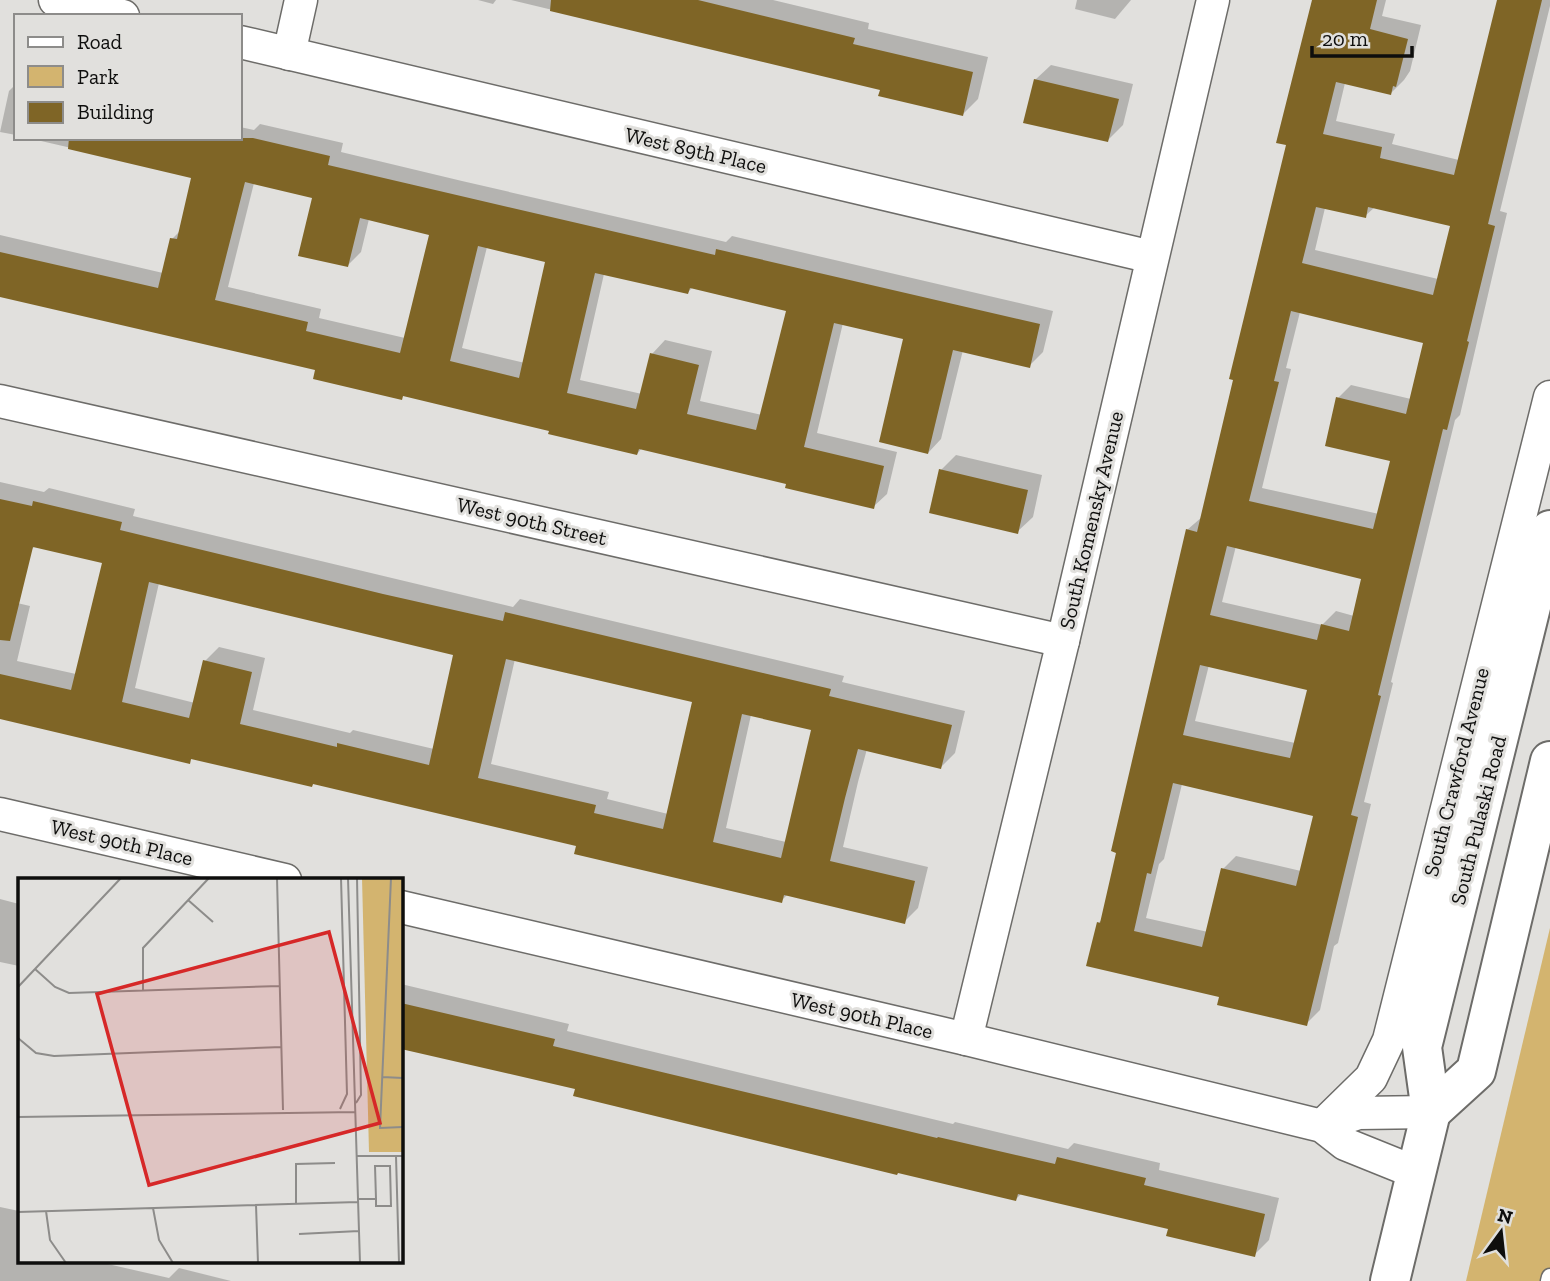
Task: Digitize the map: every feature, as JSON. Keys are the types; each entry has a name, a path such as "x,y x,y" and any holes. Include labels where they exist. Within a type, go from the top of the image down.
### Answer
{"main road":[{"name":"South Pulaski Road","path":"1390,1281 1431,1112 1422,1047 1550,530"},
{"path":"1431,1112 1476,1071 1550,761"}],"street":[{"path":"55,0 114,14"},
{"path":"289,54 301,0"},
{"name":"South Komensky Avenue","path":"966,1039 1213,0"},
{"name":"West 89th Place","path":"242,43 1152,257"},
{"name":"South Crawford Avenue","path":"1322,1126 1371,1078 1389,1040 1550,397"},
{"name":"West 90th Street","path":"0,401 1063,640"},
{"name":"West 90th Place","path":"0,814 276,878"},
{"name":"West 90th Place","path":"402,907 966,1039 1322,1126 1345,1144 1417,1173"},
{"path":"1322,1126 1358,1112 1431,1112"}],"green space":[{"path":"1550,928 1550,1281 1466,1281"}],"building":[{"path":"551,0 698,0 855,38 853,44 973,72 963,116 878,96 880,90 550,11"},
{"path":"1312,0 1377,0 1370,29 1408,39 1396,87 1393,86 1391,95 1336,82 1323,134 1382,147 1380,158 1454,175 1497,0 1542,0 1488,224 1495,226 1467,341 1469,342 1447,430 1443,429 1378,695 1381,696 1351,815 1358,817 1307,1026 1217,1005 1219,997 1086,966 1097,922 1100,923 1116,853 1111,851 1186,529 1197,532 1233,380 1229,379 1286,145 1276,143","holes":["1316,207 1366,218 1368,207 1450,226 1433,295 1302,263","1291,311 1423,343 1406,414 1336,397 1325,446 1390,461 1373,529 1249,501 1279,382 1274,381","1227,546 1361,579 1349,631 1321,624 1317,640 1210,615","1200,665 1307,690 1290,758 1183,735","1173,783 1313,816 1296,886 1221,868 1202,947 1134,931 1147,873 1151,874"]},
{"path":"1034,79 1119,99 1108,142 1023,123"},
{"path":"253,138 330,156 328,165 715,255 716,249 1040,324 1030,368 953,350 928,454 879,442 903,339 834,323 804,447 884,466 874,509 785,488 786,484 639,449 637,455 403,396 402,400 313,379 315,370 0,297 0,252 158,288 170,238 177,239 191,178 68,149 69,140","holes":["245,182 312,198 298,256 348,267 360,218 429,235 400,353 306,331 308,322 215,300","478,246 545,262 519,378 450,361","595,273 688,294 690,288 786,311 756,430 687,414 699,365 650,353 636,409 567,393"]},
{"path":"939,469 1028,490 1018,534 929,513"},
{"path":"0,499 32,506 33,501 122,522 120,530 503,621 505,612 831,689 829,696 952,725 941,769 858,749 830,861 915,881 905,924 784,895 782,903 574,854 576,846 313,784 312,787 191,759 190,764 0,719 0,674 71,690 102,563 33,547 10,641 0,640","holes":["149,582 453,655 429,765 240,724 252,672 203,660 189,718 122,702","506,659 692,702 663,829 594,813 596,805 478,778","742,714 811,730 781,858 713,842"]},
{"path":"402,1003 555,1039 553,1046 937,1138 1055,1164 1057,1157 1146,1178 1144,1185 1265,1214 1255,1257 1166,1236 1168,1229 1018,1194 1016,1201 898,1173 897,1175 573,1096 575,1089 402,1049"}]}
